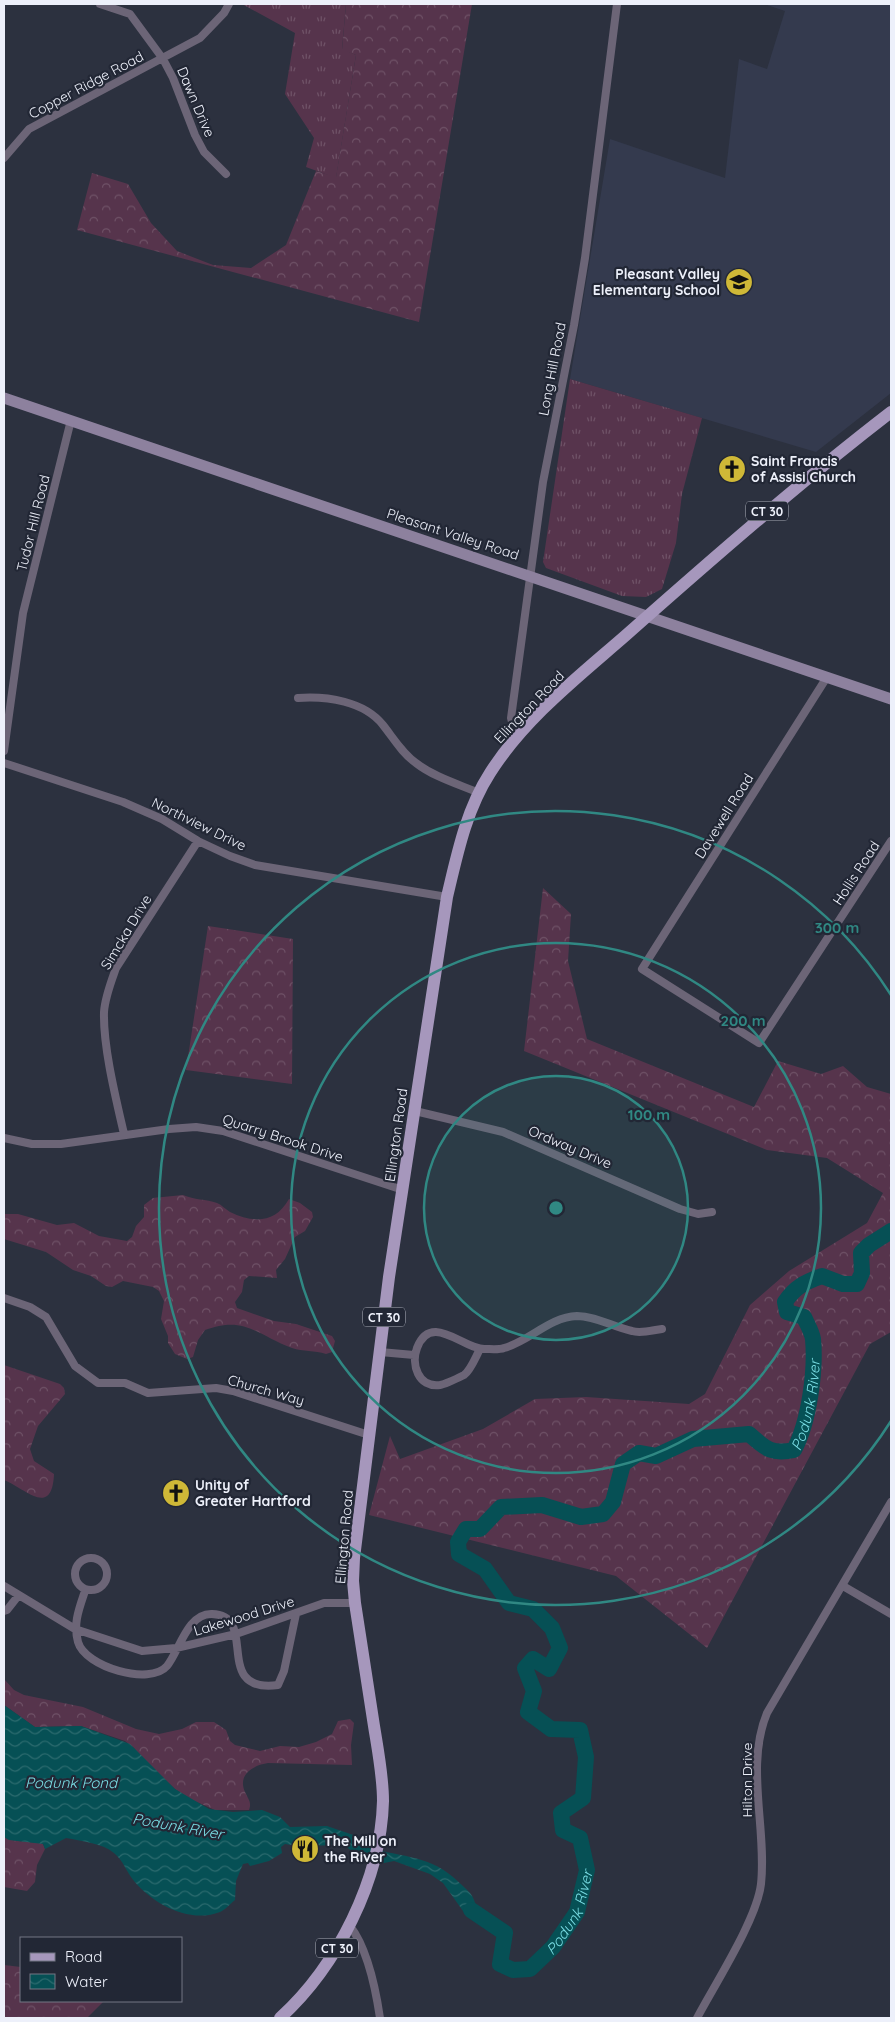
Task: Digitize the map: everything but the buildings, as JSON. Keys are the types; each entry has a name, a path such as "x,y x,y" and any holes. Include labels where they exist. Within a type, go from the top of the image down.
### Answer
{"main road":[{"name":"Pleasant Valley Road","path":"4,398 891,699"},
{"name":"Ellington Road","path":"280,2018 295,2004 325,1969 350,1926 377,1846 381,1820 382,1785 355,1603 353,1581 354,1558 380,1352 447,898 456,858 479,793 491,771 516,737 647,616 780,500 891,412"}],"street":[{"name":"Dawn Drive","path":"100,4 130,14 163,59 173,78 195,135 212,163 226,174"},
{"name":"Copper Ridge Road","path":"4,158 29,129 200,38 224,13 229,4"},
{"name":"Long Hill Road","path":"516,737 512,718 547,457 574,324 585,258 617,4"},
{"name":"Tudor Hill Road","path":"4,751 22,614 72,420"},
{"name":"Davewell Road","path":"759,1043 642,969 827,677"},
{"path":"298,698 331,698 368,712 383,725 402,751 420,766 479,793"},
{"name":"Northview Drive","path":"4,763 123,802 162,819 198,841 255,865 447,898"},
{"name":"Simcka Drive","path":"124,1134 106,1041 104,1012 108,991 116,968 198,841"},
{"name":"Hollis Road","path":"759,1043 891,841"},
{"name":"Ordway Drive","path":"415,1111 503,1132 680,1209 698,1214 712,1212"},
{"name":"Quarry Brook Drive","path":"4,1138 32,1144 61,1144 124,1134 196,1127 223,1130 403,1190"},
{"name":"Church Way","path":"4,1298 30,1307 46,1317 74,1366 88,1378 105,1385 125,1383 148,1393 216,1388 233,1391 369,1435"},
{"path":"480,1349 466,1374 440,1385 428,1384 420,1378 414,1368 414,1354 420,1340 431,1332 450,1334 480,1349 503,1349 546,1326 576,1316 593,1318 634,1332 662,1328"},
{"path":"380,1352 414,1354"},
{"name":"Hilton Drive","path":"697,2018 750,1920 761,1885 758,1757 761,1726 767,1712 891,1502"},
{"path":"96,1558 106,1568 106,1580 93,1590 85,1590 76,1578 78,1564 83,1559 96,1558"},
{"name":"Lakewood Drive","path":"4,1586 75,1629 142,1651 176,1648 236,1634 324,1603 355,1603"},
{"path":"843,1586 891,1614"},
{"path":"85,1590 76,1616 75,1629 81,1651 91,1660 117,1670 154,1674 167,1667 176,1648 190,1627 200,1617 212,1613 223,1617 232,1624 236,1634 239,1663 243,1675 252,1684 264,1687 278,1685 284,1672 296,1614"},
{"path":"4,1611 7,1610 18,1596"},
{"path":"350,1926 358,1936 376,1996 380,2018"}],"shaded area":[{"name":"Pleasant Valley Elementary School","path":"764,4 891,4 891,393 816,452 570,379 610,139 725,178 739,59 767,69 785,11"}],"green space":[{"path":"242,4 346,4 342,49 356,55 336,178 306,167 314,138 285,94 295,33"},
{"path":"346,4 472,4 419,322 77,230 92,173 128,184 151,223 177,251 213,265 251,268 286,245 316,171 336,177 356,55 342,50"},
{"path":"570,379 702,418 682,494 676,543 662,589 646,597 622,596 546,568 543,562"},
{"path":"543,888 571,914 568,961 587,1039 754,1107 778,1061 821,1074 843,1066 867,1087 891,1094 891,1332 870,1344 707,1648 616,1576 369,1515 390,1436 400,1459 483,1429 535,1399 586,1397 689,1404 705,1394 750,1305 789,1271 867,1223 883,1193 827,1158 767,1150 524,1051"},
{"path":"208,926 293,939 292,1084 186,1070"},
{"path":"183,1195 217,1203 230,1212 247,1218 263,1219 270,1217 277,1213 289,1199 300,1203 312,1212 313,1217 305,1231 295,1237 285,1259 276,1270 277,1278 249,1276 244,1280 242,1292 235,1302 237,1308 274,1321 296,1324 332,1336 335,1341 332,1352 326,1354 296,1349 250,1328 231,1325 205,1330 198,1340 193,1357 187,1359 175,1354 168,1343 168,1336 161,1319 164,1301 159,1291 153,1287 123,1281 112,1287 106,1286 91,1276 73,1270 46,1252 4,1239 4,1214 18,1214 57,1225 74,1223 99,1236 127,1241 132,1237 136,1226 144,1217 144,1205 153,1198"},
{"path":"4,1365 60,1384 64,1388 65,1394 38,1426 30,1449 34,1461 54,1474 52,1487 48,1495 43,1498 29,1494 4,1480"},
{"path":"4,1679 14,1690 24,1695 83,1707 136,1729 159,1734 182,1729 196,1722 214,1722 226,1730 230,1741 235,1745 260,1751 280,1746 299,1747 316,1742 332,1734 338,1721 350,1719 354,1723 351,1745 352,1765 263,1764 252,1768 243,1780 243,1786 250,1803 249,1810 215,1810 190,1799 175,1789 125,1741 81,1726 35,1727 4,1705"},
{"path":"4,1837 43,1844 45,1849 37,1865 35,1882 27,1891 4,1887"},
{"path":"4,1965 20,1967 20,2002 103,2002 87,2018 4,2018"}],"water":[{"name":"Podunk Pond","path":"4,1705 35,1727 81,1726 130,1744 175,1789 209,1809 233,1812 262,1810 280,1817 290,1827 327,1826 362,1838 366,1847 433,1864 453,1877 470,1893 480,1913 490,1920 490,1923 478,1922 463,1911 443,1883 430,1874 394,1861 384,1863 358,1856 344,1845 297,1846 285,1844 281,1847 282,1853 269,1861 250,1866 248,1863 243,1864 236,1881 235,1900 220,1912 197,1915 173,1910 151,1897 134,1881 117,1856 104,1847 66,1838 45,1849 43,1844 9,1840 4,1837"}],"waterway":[{"name":"Podunk River","path":"471,1910 505,1933 500,1964 513,1970 530,1969 553,1947 577,1912 587,1870 580,1838 563,1830 561,1813 583,1798 586,1757 580,1730 551,1729 528,1712 534,1691 525,1668 533,1659 549,1669 560,1648 552,1628 533,1609 509,1603 485,1569 459,1554 458,1542 466,1529 480,1529 501,1507 542,1505 581,1517 603,1514 613,1502 623,1464 639,1453 656,1456 693,1439 749,1434 774,1451 794,1450 804,1425 807,1411 814,1352 811,1331 804,1317 787,1312 785,1302 801,1286 810,1280 822,1276 843,1284 857,1284 862,1273 861,1253 869,1245 891,1231"}],"place":[{"name":"Pleasant Valley Elementary School","path":"739,282"},
{"name":"Saint Francis of Assisi Church","path":"732,469"},
{"name":"Unity of Greater Hartford","path":"176,1493"},
{"name":"The Mill on the River","path":"305,1849"}]}
